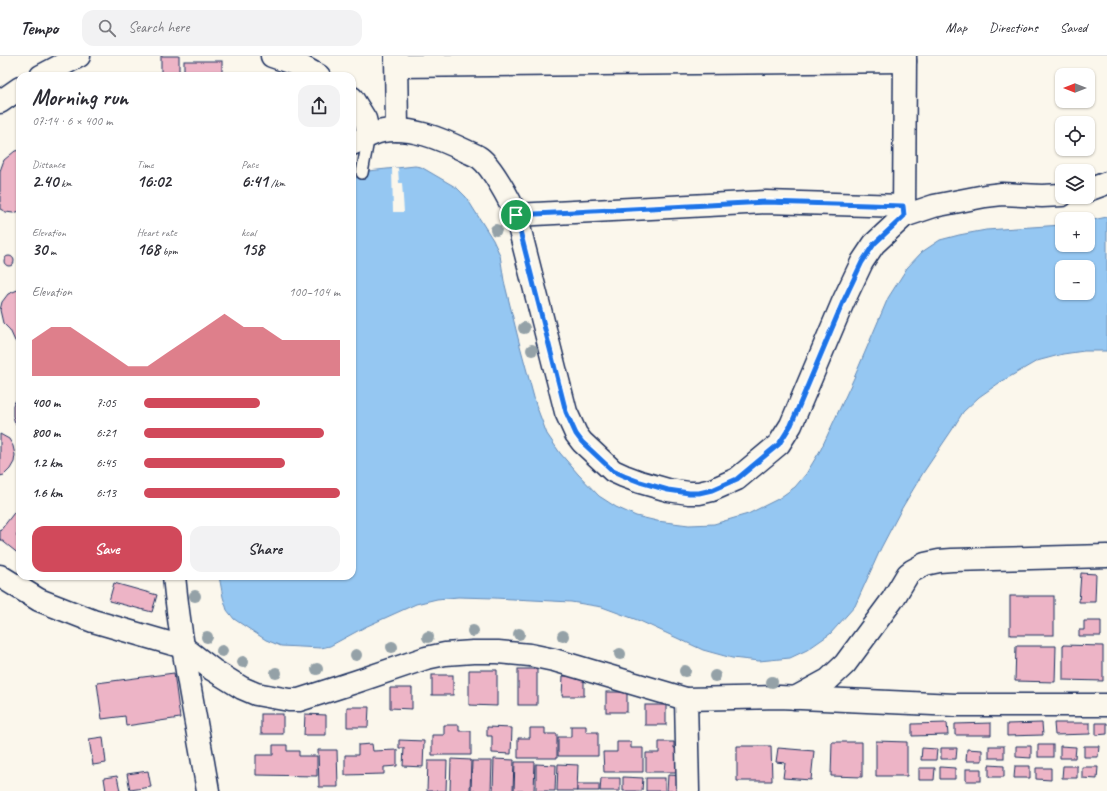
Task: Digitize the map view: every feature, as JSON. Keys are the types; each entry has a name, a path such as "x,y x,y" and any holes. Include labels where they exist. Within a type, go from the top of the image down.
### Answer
{"street":[{"path":"49,72 79,56"},
{"path":"272,56 301,66 312,72"},
{"path":"360,139 382,131 397,130 416,133 454,145 480,158 510,200 516,215 566,412 576,434 582,442 613,471 640,482 668,490 699,493 712,490 737,479 779,444 791,425 843,302 862,262 874,244 903,211 905,58 397,61 397,130"},
{"path":"0,102 16,91"},
{"path":"356,104 365,118 360,139"},
{"path":"1095,187 1107,183"},
{"path":"516,215 766,202 903,211 1002,194 1055,195"},
{"path":"795,698 828,680 845,664 893,599 908,574 918,567 939,561 952,560 1107,556"},
{"path":"0,576 39,600 93,621 183,647 212,670 242,688 256,694 289,700 299,700 426,658 444,654 498,652 530,655 554,660 686,699 795,698 955,704 1107,706"},
{"path":"175,580 183,647 208,791"},
{"path":"686,699 688,791"}],"lane":[{"path":"360,139 362,173"}],"water":[{"path":"415,166 421,167 457,188 466,197 493,240 500,255 504,281 519,342 536,405 547,434 560,453 599,496 616,507 636,516 657,521 689,525 714,524 748,514 778,499 795,487 806,474 821,449 854,378 888,298 907,268 922,252 940,240 986,230 1055,225 1055,252 1095,252 1095,220 1107,217 1107,351 1084,351 1063,354 1037,361 999,383 979,397 963,412 902,508 881,548 855,606 830,634 807,650 790,658 759,661 732,658 703,650 640,621 602,607 571,602 458,597 437,599 416,604 365,627 330,646 321,648 281,646 266,640 234,619 227,610 220,580 356,580 356,178 362,173 368,171"}],"pier":[{"path":"392,168 398,168 399,183 402,183 404,212 393,212"}],"building":[{"path":"161,56 179,56 179,72 161,72"},
{"path":"184,61 222,61 222,72 184,72"},
{"path":"15,151 16,212 13,213 0,209 0,171 4,160"},
{"path":"9,256 14,261 9,266 4,261"},
{"path":"16,291 16,342 10,330 3,323 0,310 2,302 8,294"},
{"path":"16,400 16,424 13,416 13,405"},
{"path":"0,434 9,439 13,446 15,455 14,462 10,469 4,475 0,476"},
{"path":"16,510 16,552 0,539 0,531"},
{"path":"1081,573 1096,574 1095,602 1079,602"},
{"path":"114,583 157,595 152,612 109,601"},
{"path":"1010,596 1054,596 1054,635 1010,635"},
{"path":"1084,621 1101,621 1101,636 1079,636 1079,630 1084,630"},
{"path":"1063,645 1103,646 1103,681 1063,680"},
{"path":"1016,646 1056,646 1055,682 1015,681"},
{"path":"518,669 537,669 537,705 518,705"},
{"path":"469,670 497,670 497,706 469,705"},
{"path":"174,673 180,718 126,726 125,716 102,719 97,683"},
{"path":"432,675 453,675 453,695 432,695"},
{"path":"563,676 584,676 584,696 562,696"},
{"path":"390,688 412,688 412,709 390,708"},
{"path":"606,692 627,692 627,712 606,712"},
{"path":"645,705 666,705 666,725 645,725"},
{"path":"347,707 369,707 368,727 347,727"},
{"path":"261,714 283,714 283,734 261,734"},
{"path":"305,714 326,715 326,735 304,735"},
{"path":"947,723 948,735 912,736 912,724"},
{"path":"991,723 991,735 955,735 955,724"},
{"path":"1042,723 1043,735 1007,736 1007,724"},
{"path":"1054,723 1090,723 1090,734 1055,735"},
{"path":"1096,723 1107,723 1107,734 1096,735"},
{"path":"444,725 459,725 459,731 471,731 471,755 432,755 432,735 444,735"},
{"path":"571,726 586,726 586,732 598,732 598,756 558,756 558,737 571,737"},
{"path":"487,727 512,728 511,754 492,753 492,736 487,736"},
{"path":"530,728 545,728 545,734 557,734 557,758 518,758 518,738 530,738"},
{"path":"103,737 106,763 93,765 89,739"},
{"path":"399,740 424,741 423,767 403,766 404,748 399,748"},
{"path":"876,741 907,742 907,776 876,776"},
{"path":"617,742 631,742 631,748 643,748 643,772 604,772 603,752 617,752"},
{"path":"659,742 674,742 674,748 685,748 686,772 646,772 646,753 659,753"},
{"path":"832,742 862,742 862,777 831,776"},
{"path":"372,744 373,751 397,750 397,766 384,767 384,774 345,775 345,755 358,755 358,745"},
{"path":"273,745 287,745 287,751 299,751 299,756 317,756 317,776 256,775 256,755 273,755"},
{"path":"1038,745 1053,745 1053,757 1038,757"},
{"path":"737,746 771,746 772,781 737,781"},
{"path":"989,746 1004,746 1004,758 989,758"},
{"path":"1016,746 1031,746 1031,758 1016,757"},
{"path":"1060,746 1076,747 1075,758 1060,758"},
{"path":"1084,746 1099,746 1098,757 1084,757"},
{"path":"778,748 814,751 811,780 783,778 785,763 776,762"},
{"path":"922,748 937,749 936,760 921,760"},
{"path":"941,748 957,748 956,759 941,759"},
{"path":"967,749 982,750 982,761 966,761"},
{"path":"318,750 337,750 338,787 319,787"},
{"path":"451,759 471,760 470,791 450,791"},
{"path":"494,759 514,760 513,791 493,791"},
{"path":"428,761 447,761 446,791 427,791"},
{"path":"472,761 492,761 491,791 471,791"},
{"path":"515,762 535,762 534,791 514,791"},
{"path":"536,764 556,765 555,791 536,791"},
{"path":"558,764 578,765 577,791 557,791"},
{"path":"989,765 1004,766 1004,777 989,777"},
{"path":"1015,766 1030,766 1030,778 1014,778"},
{"path":"1063,766 1077,766 1077,778 1062,778"},
{"path":"940,767 955,768 955,779 940,779"},
{"path":"1082,767 1098,767 1097,779 1082,778"},
{"path":"919,768 935,768 934,780 919,780"},
{"path":"1036,768 1051,768 1051,780 1036,779"},
{"path":"966,769 981,769 981,781 966,781"},
{"path":"148,771 151,787 130,790 127,774"},
{"path":"668,775 687,776 687,791 667,791"},
{"path":"117,776 120,791 106,791 104,778"},
{"path":"623,777 643,778 642,791 623,791"},
{"path":"601,778 620,778 620,791 600,791"},
{"path":"646,778 665,778 665,791 646,791"},
{"path":"577,784 599,784 599,791 577,791"}],"route":[{"path":"766,202 903,206 904,216 874,244 862,262 843,302 791,425 779,444 737,479 712,490 699,493 689,493 668,490 640,482 613,471 582,442 576,434 566,412 516,215 766,202"}]}
